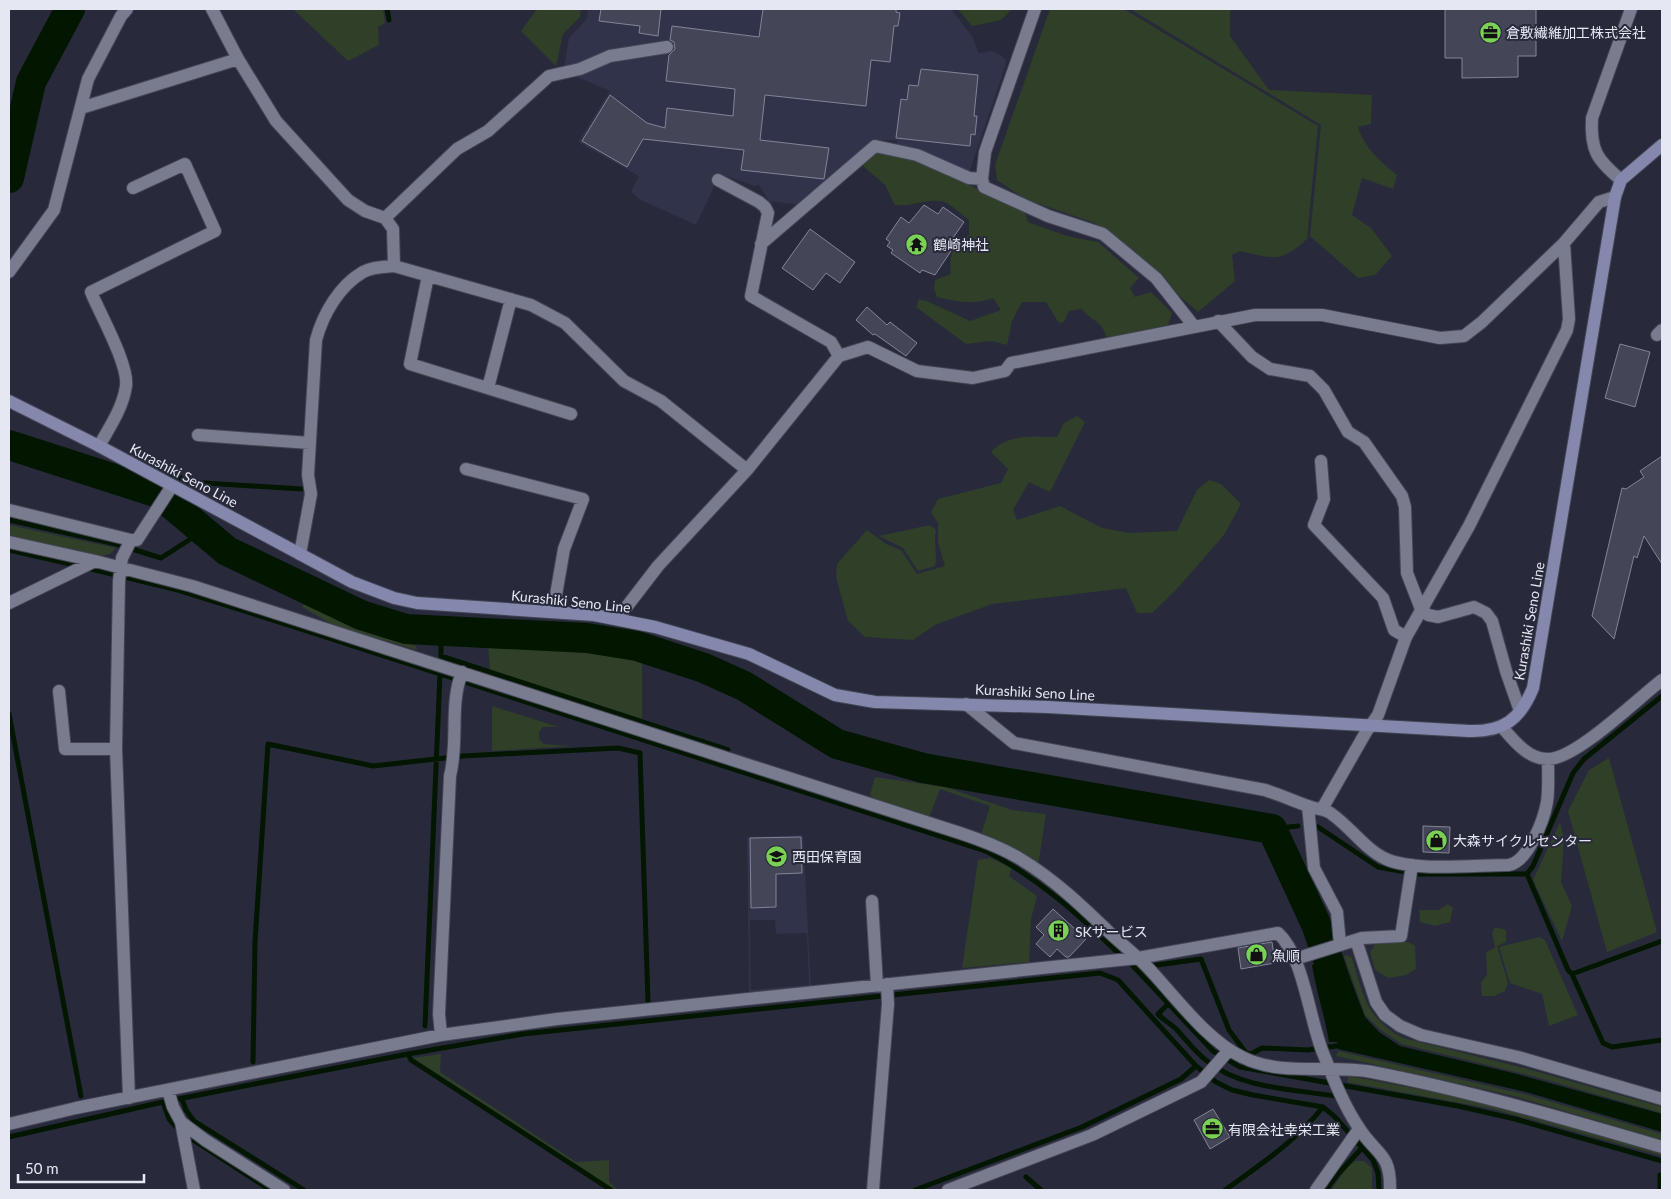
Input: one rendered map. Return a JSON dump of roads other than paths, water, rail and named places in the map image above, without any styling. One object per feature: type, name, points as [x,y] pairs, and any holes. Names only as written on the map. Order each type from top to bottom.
[{"type":"main road","points":[[1621,180],[1662,146]]},
{"type":"main road","name":"Kurashiki Seno Line","points":[[9,401],[99,446],[170,489],[352,582],[401,600],[443,606],[553,612],[618,618],[749,654],[835,695],[875,702],[966,704],[1480,732],[1502,727],[1520,711],[1530,696],[1535,678],[1615,197],[1621,180]]},
{"type":"street","points":[[9,272],[54,210],[88,79],[121,16],[128,9]]},
{"type":"street","points":[[212,9],[238,59],[276,121],[348,200],[366,211],[385,218],[393,229],[394,266]]},
{"type":"street","points":[[1035,9],[985,152],[982,179],[984,187],[1038,212],[1103,234],[1156,278],[1193,325]]},
{"type":"street","points":[[1621,180],[1604,167],[1595,154],[1591,136],[1592,118],[1631,9]]},
{"type":"street","points":[[385,218],[457,148],[488,131],[549,76],[580,69],[610,56],[667,47]]},
{"type":"street","points":[[81,108],[238,59]]},
{"type":"street","points":[[761,244],[875,146],[917,155],[969,178],[982,179]]},
{"type":"street","points":[[99,446],[119,411],[126,385],[124,366],[91,292],[215,231],[185,164],[133,188]]},
{"type":"street","points":[[718,180],[765,207],[768,213],[751,296],[831,342],[839,356]]},
{"type":"street","points":[[618,618],[658,566],[747,470],[839,356],[868,347],[917,371],[972,378],[1005,372],[1011,362],[1193,325],[1255,315],[1322,315],[1440,338],[1464,336],[1482,322],[1564,243],[1599,202],[1615,197]]},
{"type":"street","points":[[1322,809],[1378,715],[1406,637],[1468,526],[1567,330],[1570,319],[1564,243]]},
{"type":"street","points":[[300,554],[310,494],[308,475],[316,340],[320,324],[330,306],[348,285],[362,272],[374,268],[394,266],[531,305],[565,323],[624,381],[661,400],[747,470]]},
{"type":"street","points":[[428,276],[410,364],[571,414]]},
{"type":"street","points":[[488,388],[510,299]]},
{"type":"street","points":[[1218,321],[1252,357],[1270,369],[1310,376],[1324,390],[1348,432],[1364,442],[1402,496],[1407,573],[1421,610],[1438,617],[1474,607],[1486,613],[1492,621],[1508,679],[1520,711]]},
{"type":"street","points":[[198,435],[310,443]]},
{"type":"street","points":[[1321,461],[1324,499],[1314,525],[1383,598],[1394,630],[1406,637]]},
{"type":"street","points":[[466,469],[583,499],[564,549],[553,612]]},
{"type":"street","points":[[9,510],[131,541],[138,540],[170,489]]},
{"type":"street","points":[[129,1098],[116,749],[121,569],[131,541]]},
{"type":"street","points":[[9,542],[192,586],[460,677],[991,844],[1021,859],[1069,894],[1145,964],[1228,1052],[1251,1062],[1332,1073],[1369,1072],[1506,1102],[1662,1147]]},
{"type":"street","points":[[9,603],[91,563]]},
{"type":"street","points":[[441,1035],[439,1014],[450,776],[454,764],[455,698],[460,677]]},
{"type":"street","points":[[1502,727],[1526,751],[1548,759],[1569,753],[1662,680]]},
{"type":"street","points":[[59,691],[65,749],[116,749]]},
{"type":"street","points":[[966,704],[1014,743],[1265,790],[1289,797],[1308,806],[1322,809],[1332,813],[1375,852],[1412,871],[1517,863],[1530,846],[1545,810],[1548,759]]},
{"type":"street","points":[[1308,806],[1314,868],[1337,912],[1336,946]]},
{"type":"street","points":[[1295,959],[1356,940],[1401,936],[1412,871]]},
{"type":"street","points":[[872,901],[882,985],[888,1004],[873,1190]]},
{"type":"street","points":[[9,1124],[129,1098],[170,1098],[441,1035],[557,1019],[882,985],[1145,964],[1278,933],[1288,942],[1295,959],[1321,1048],[1340,1090],[1355,1136],[1383,1154],[1389,1168],[1390,1190]]},
{"type":"street","points":[[1356,940],[1376,1002],[1385,1014],[1400,1026],[1421,1035],[1518,1057],[1662,1099]]},
{"type":"street","points":[[948,1190],[1092,1135],[1200,1082],[1228,1052]]},
{"type":"street","points":[[170,1098],[181,1122],[194,1190]]},
{"type":"street","points":[[181,1122],[205,1140],[284,1190]]},
{"type":"street","points":[[1316,1190],[1355,1136]]},
{"type":"waterway","points":[[9,178],[31,82],[70,9]]},
{"type":"waterway","points":[[387,9],[389,20]]},
{"type":"waterway","points":[[9,445],[158,493],[227,551],[361,615],[406,629],[587,638],[637,646],[704,668],[744,686],[837,744],[923,768],[1272,829],[1316,924],[1342,1000]]},
{"type":"waterway","points":[[170,476],[172,473],[188,482],[302,489]]},
{"type":"waterway","points":[[9,520],[116,544],[161,558],[203,531]]},
{"type":"waterway","points":[[9,550],[79,566]]},
{"type":"waterway","points":[[87,568],[178,590],[986,851],[1022,872],[1056,897],[1118,953]]},
{"type":"waterway","points":[[441,631],[441,656],[728,750]]},
{"type":"waterway","points":[[425,1026],[440,674]]},
{"type":"waterway","points":[[1318,827],[1378,867],[1417,874],[1527,874],[1533,866],[1573,773],[1584,759],[1662,696]]},
{"type":"waterway","points":[[9,714],[81,1096]]},
{"type":"waterway","points":[[253,1062],[255,942],[268,744],[373,766],[463,756],[618,748],[640,753],[648,1002]]},
{"type":"waterway","points":[[1272,829],[1298,826]]},
{"type":"waterway","points":[[1527,874],[1568,970],[1572,974],[1603,1043],[1612,1047],[1662,1040]]},
{"type":"waterway","points":[[1572,974],[1662,941]]},
{"type":"waterway","points":[[1150,966],[1201,959],[1229,1030],[1246,1053],[1251,1054],[1262,1048],[1308,1050],[1343,1045]]},
{"type":"waterway","points":[[1133,966],[1213,1051],[1240,1067],[1458,1106],[1515,1119],[1662,1161]]},
{"type":"waterway","points":[[9,1137],[163,1102],[408,1054],[523,1034],[1100,973],[1118,980],[1196,1066],[1216,1082],[1232,1090],[1253,1095],[1323,1107],[1334,1116],[1373,1160],[1378,1173],[1379,1190]]},
{"type":"waterway","points":[[1168,1004],[1158,1014],[1176,1029],[1199,1054],[1221,1070],[1251,1083],[1335,1096]]},
{"type":"waterway","points":[[408,1054],[411,1060],[611,1190]]},
{"type":"waterway","points":[[915,1190],[1082,1127],[1181,1079],[1196,1066]]},
{"type":"waterway","points":[[182,1099],[186,1110],[194,1121],[304,1190]]},
{"type":"waterway","points":[[163,1102],[169,1119],[180,1131]]},
{"type":"waterway","points":[[1225,1190],[1289,1142],[1323,1107]]},
{"type":"waterway","points":[[187,1136],[270,1190]]},
{"type":"waterway","points":[[1326,1190],[1361,1149]]},
{"type":"waterway","points":[[1660,1175],[1660,1190]]},
{"type":"waterway","points":[[1026,1177],[1041,1190]]},
{"type":"place","name":"倉敷繊維加工株式会社","points":[[1490,32]]},
{"type":"place","name":"鶴崎神社","points":[[917,244]]},
{"type":"place","name":"大森サイクルセンター","points":[[1437,840]]},
{"type":"place","name":"西田保育園","points":[[776,856]]},
{"type":"place","name":"SKサービス","points":[[1059,931]]},
{"type":"place","name":"魚順","points":[[1256,955]]},
{"type":"place","name":"有限会社幸栄工業","points":[[1212,1129]]}]
